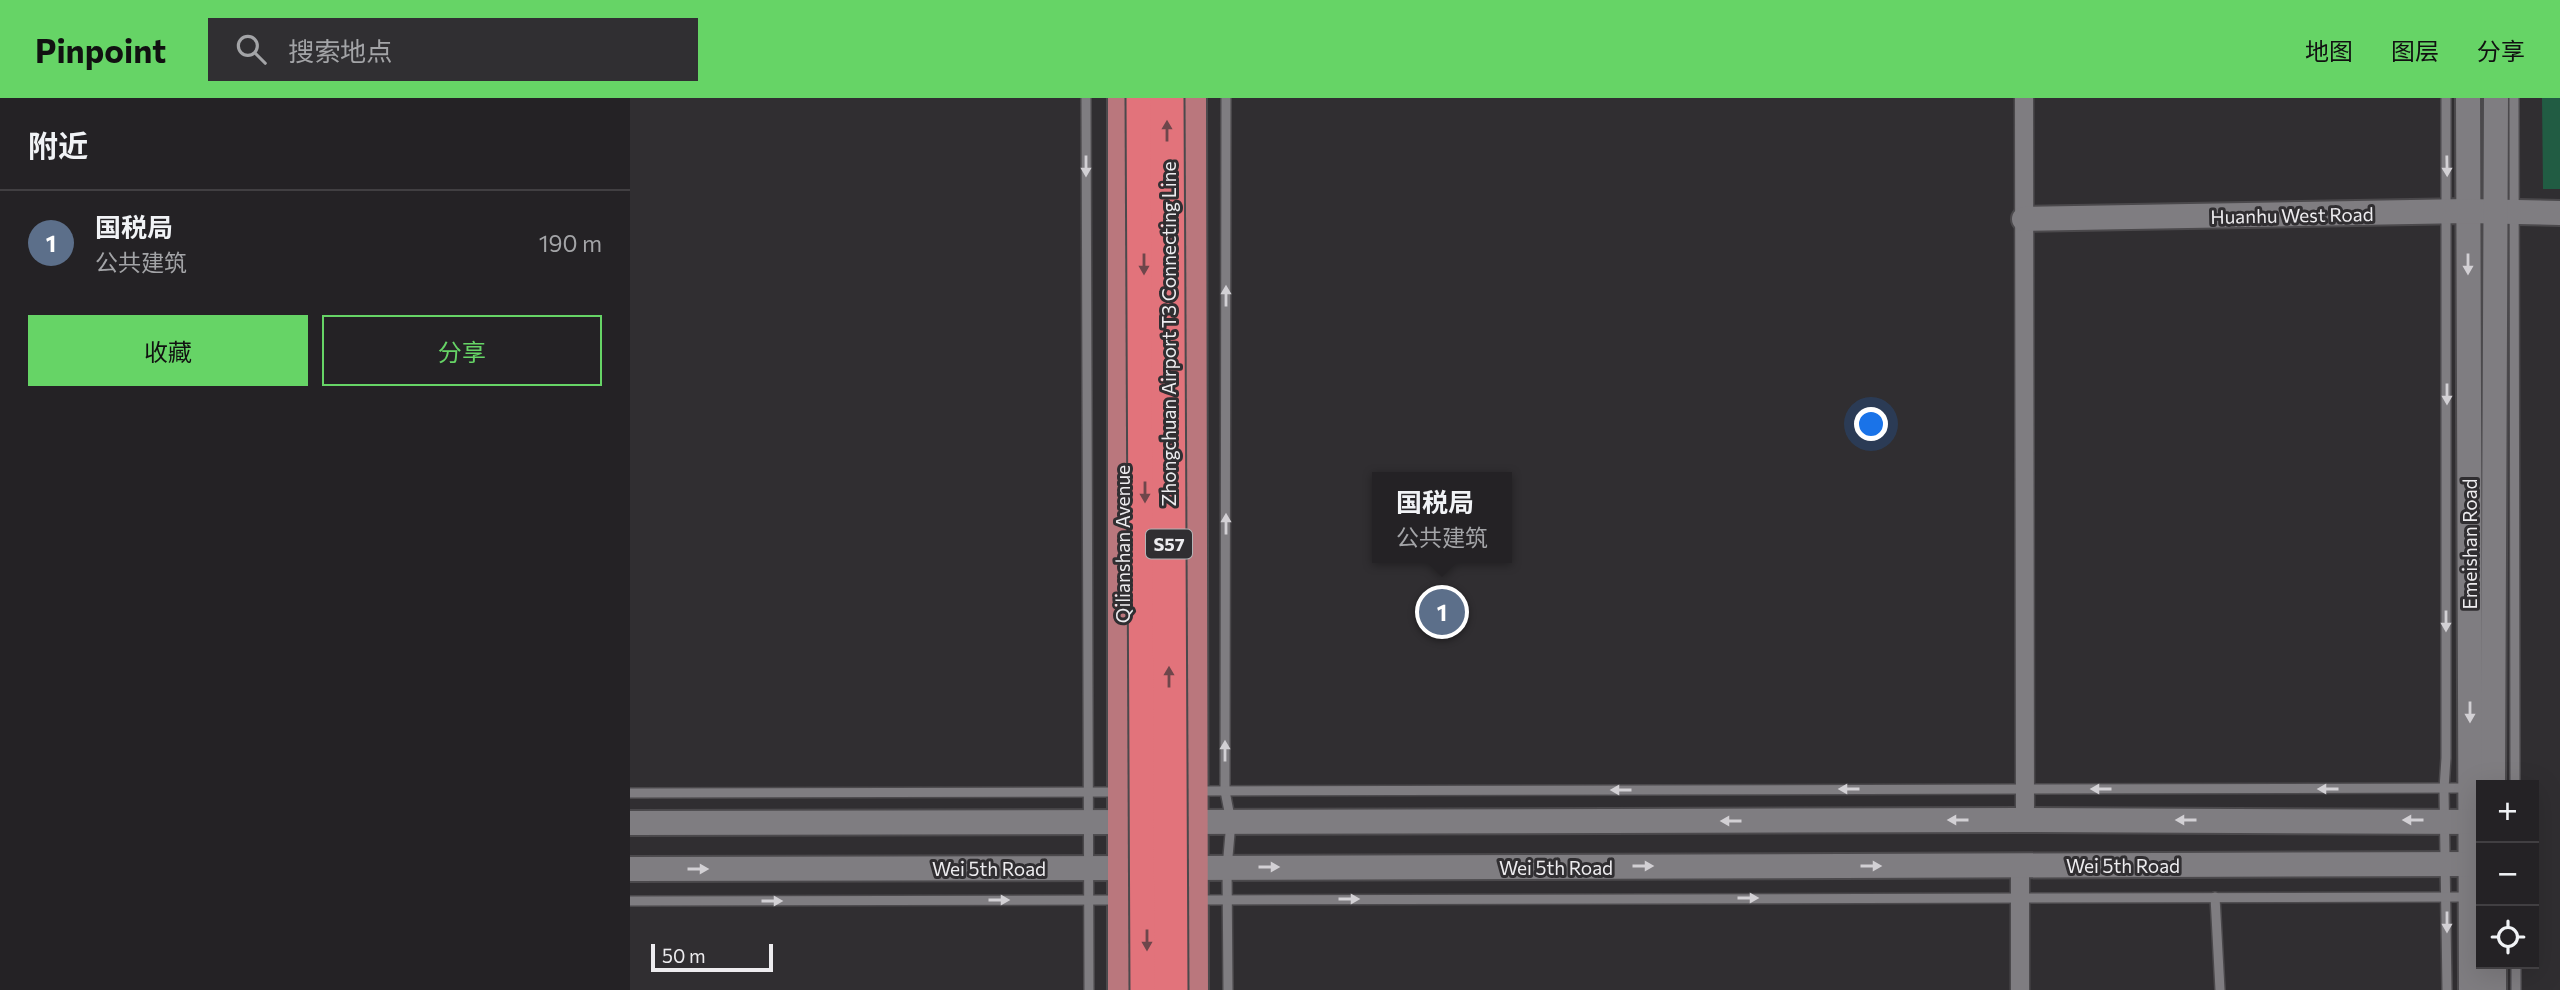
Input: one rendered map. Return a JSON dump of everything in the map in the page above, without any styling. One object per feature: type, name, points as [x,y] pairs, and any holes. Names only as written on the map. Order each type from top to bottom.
[{"type":"highway","name":"Zhongchuan Airport T3 Connecting Line","points":[[1143,98],[1147,990]]},
{"type":"highway","name":"Zhongchuan Airport T3 Connecting Line","points":[[1167,98],[1171,990]]},
{"type":"main road","name":"Qilianshan Avenue","points":[[1122,98],[1122,990]]},
{"type":"main road","points":[[1192,98],[1194,990]]},
{"type":"street","points":[[2024,98],[2025,820]]},
{"type":"street","name":"Emeishan Road","points":[[2468,98],[2457,211],[2482,780]]},
{"type":"street","name":"Emeishan Road","points":[[2482,780],[2505,213],[2496,98]]},
{"type":"street","name":"Huanhu West Road","points":[[2024,219],[2457,211],[2560,214]]},
{"type":"street","points":[[630,823],[2025,820],[2476,822]]},
{"type":"street","name":"Emeishan Road","points":[[2471,990],[2459,897],[2476,864]]},
{"type":"street","name":"Wei 5th Road","points":[[630,869],[2476,864]]},
{"type":"street","points":[[2020,865],[2020,990]]},
{"type":"street","points":[[2494,969],[2494,990]]},
{"type":"lane","points":[[1086,98],[1089,990]]},
{"type":"lane","points":[[1226,98],[1225,791],[1231,822],[1227,867],[1228,990]]},
{"type":"lane","points":[[2446,98],[2457,211],[2444,866],[2459,897],[2447,990]]},
{"type":"lane","points":[[2514,98],[2505,213],[2515,780]]},
{"type":"lane","points":[[630,793],[2444,789],[2476,786]]},
{"type":"lane","points":[[2215,897],[2220,990]]},
{"type":"lane","points":[[630,901],[2459,897]]},
{"type":"lane","points":[[2516,969],[2516,990]]},
{"type":"green space","points":[[2542,98],[2560,98],[2560,189],[2543,189]]},
{"type":"place","name":"国税局","points":[[1442,612]]}]
